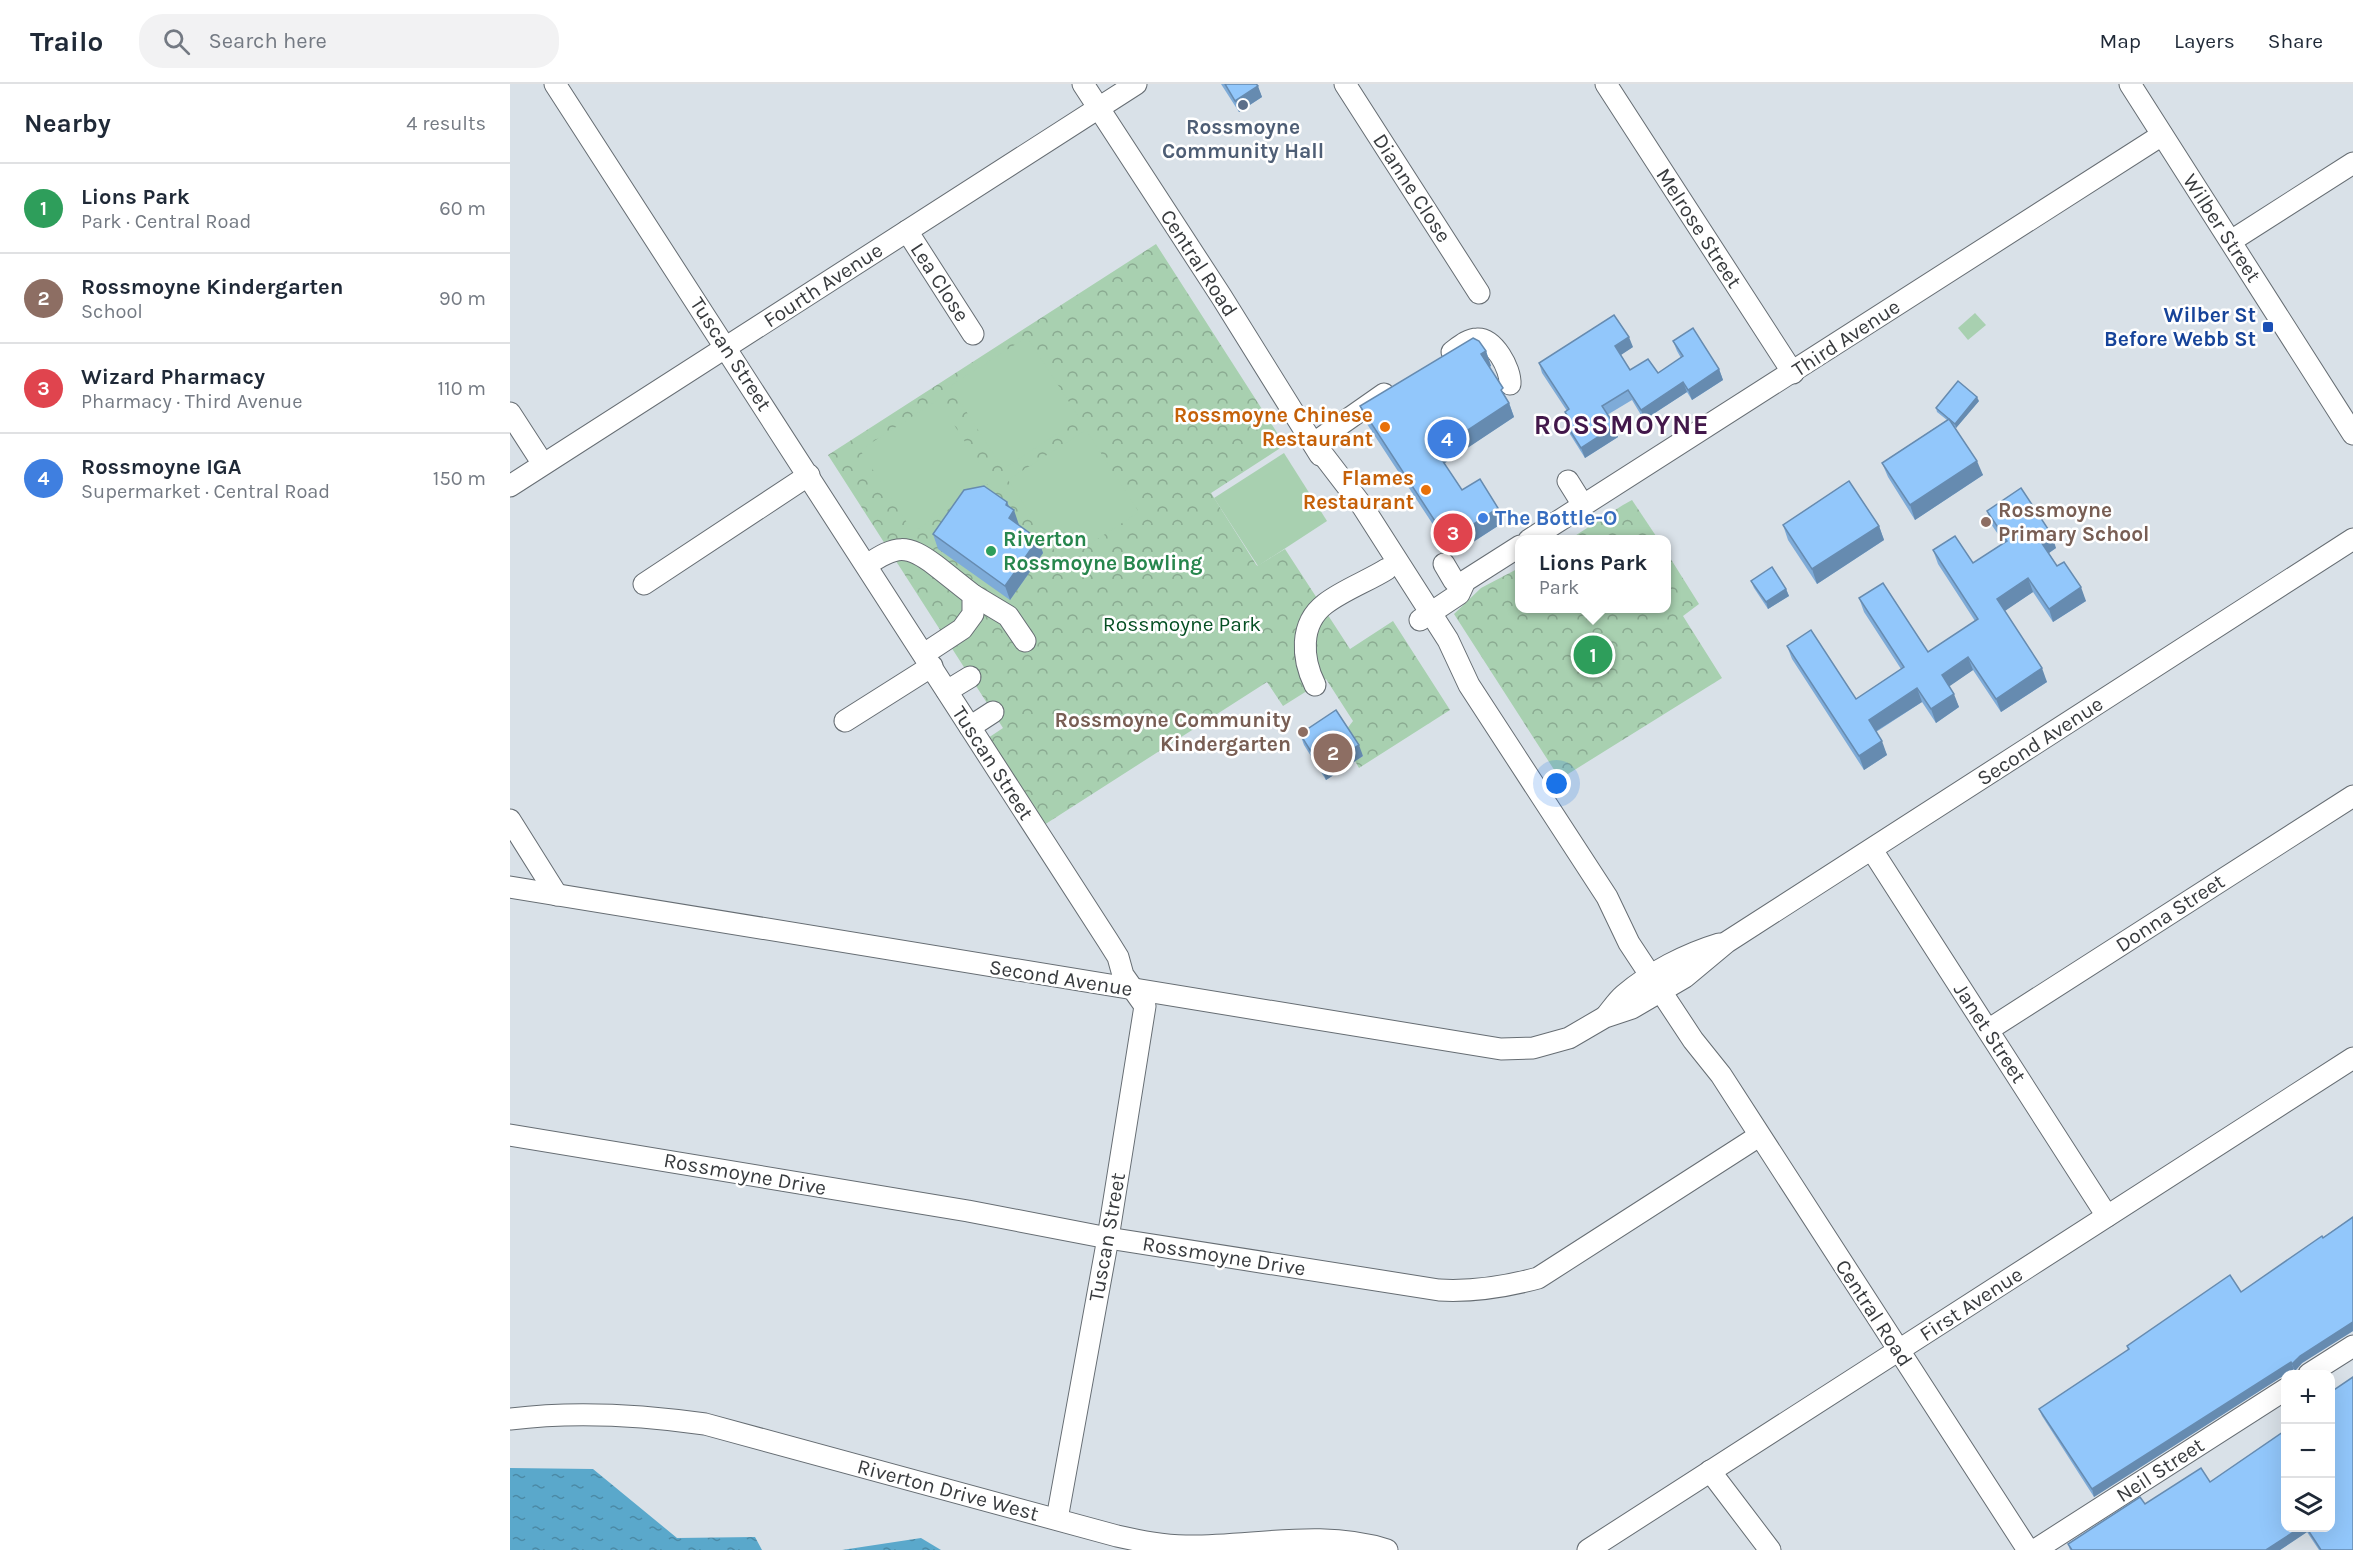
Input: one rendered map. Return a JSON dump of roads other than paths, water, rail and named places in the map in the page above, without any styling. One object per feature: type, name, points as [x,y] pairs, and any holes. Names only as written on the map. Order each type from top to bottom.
[{"type":"street","name":"Tuscan Street","points":[[555,84],[1113,949],[1122,966],[1123,975],[1145,1006],[1108,1238],[1057,1519]]},
{"type":"street","name":"Central Road","points":[[1083,84],[1314,443],[1357,497],[1421,610],[1438,649],[1469,685],[1606,897],[1640,935],[1662,981],[1705,1033],[1721,1075],[1759,1136],[2028,1550]]},
{"type":"street","name":"Fourth Avenue","points":[[510,486],[1136,84]]},
{"type":"street","name":"Dianne Close","points":[[1345,84],[1479,293]]},
{"type":"street","name":"Melrose Street","points":[[1606,84],[1793,373]]},
{"type":"street","name":"Wilber Street","points":[[2130,84],[2353,434]]},
{"type":"street","name":"Third Avenue","points":[[1537,535],[2162,135]]},
{"type":"street","points":[[2230,241],[2353,162]]},
{"type":"street","name":"Lea Close","points":[[907,231],[973,334]]},
{"type":"street","points":[[1439,360],[1468,342],[1476,339],[1486,341],[1494,347],[1511,373],[1510,384]]},
{"type":"street","points":[[1314,443],[1347,421],[1353,413],[1401,384]]},
{"type":"street","points":[[510,413],[543,464]]},
{"type":"street","name":"Central Road","points":[[1314,443],[1345,505],[1387,569],[1421,610]]},
{"type":"street","points":[[644,584],[809,475]]},
{"type":"street","points":[[1568,481],[1583,505]]},
{"type":"street","name":"Second Avenue","points":[[510,887],[1501,1049],[1533,1048],[1569,1038],[1605,1017],[1623,995],[1662,981],[1695,951],[1727,942],[2353,539]]},
{"type":"street","points":[[1421,610],[1459,594],[1454,575],[1515,548]]},
{"type":"street","points":[[867,565],[882,554],[892,551],[905,549],[917,551],[972,595],[1008,616],[1025,641]]},
{"type":"street","points":[[1315,685],[1308,670],[1305,652],[1306,635],[1311,620],[1326,603],[1387,569]]},
{"type":"street","points":[[845,722],[928,660],[962,629],[973,614],[972,595]]},
{"type":"street","points":[[947,691],[970,676]]},
{"type":"street","points":[[970,726],[993,712]]},
{"type":"street","name":"Donna Street","points":[[1988,1030],[2353,796]]},
{"type":"street","points":[[510,820],[557,895]]},
{"type":"street","name":"Janet Street","points":[[1872,850],[2107,1216]]},
{"type":"street","name":"First Avenue","points":[[1588,1550],[2353,1058]]},
{"type":"street","name":"Rossmoyne Drive","points":[[510,1135],[957,1209],[1108,1238],[1439,1290],[1466,1291],[1507,1286],[1538,1278],[1759,1136]]},
{"type":"street","points":[[2315,1370],[2353,1346]]},
{"type":"street","name":"Neil Street","points":[[2035,1550],[2281,1392]]},
{"type":"street","name":"Riverton Drive West","points":[[510,1419],[530,1416],[609,1416],[658,1418],[705,1424],[1153,1544],[1200,1546],[1301,1539],[1349,1542],[1387,1550]]},
{"type":"street","points":[[1710,1472],[1770,1550]]},
{"type":"water","points":[[510,1468],[593,1469],[677,1538],[755,1537],[762,1550],[510,1550]]},
{"type":"water","points":[[921,1538],[941,1550],[842,1550]]},
{"type":"place","name":"Rossmoyne Community Hall","points":[[1243,105]]},
{"type":"place","name":"Wilber St Before Webb St","points":[[2268,327]]},
{"type":"place","name":"Rossmoyne Chinese Restaurant","points":[[1385,427]]},
{"type":"place","name":"Rossmoyne IGA","points":[[1447,439]]},
{"type":"place","name":"Flames Restaurant","points":[[1426,490]]},
{"type":"place","name":"The Bottle-O","points":[[1483,518]]},
{"type":"place","name":"Rossmoyne Primary School","points":[[1986,522]]},
{"type":"place","name":"Wizard Pharmacy","points":[[1453,533]]},
{"type":"place","name":"Riverton Rossmoyne Bowling","points":[[991,551]]},
{"type":"place","name":"Lions Park","points":[[1593,655]]},
{"type":"place","name":"Rossmoyne Community Kindergarten","points":[[1303,732]]},
{"type":"place","name":"Rossmoyne Kindergarten","points":[[1333,753]]},
{"type":"district","name":"ROSSMOYNE","points":[[1622,425]]},
{"type":"park label","name":"Rossmoyne Park","points":[[1182,624]]}]
